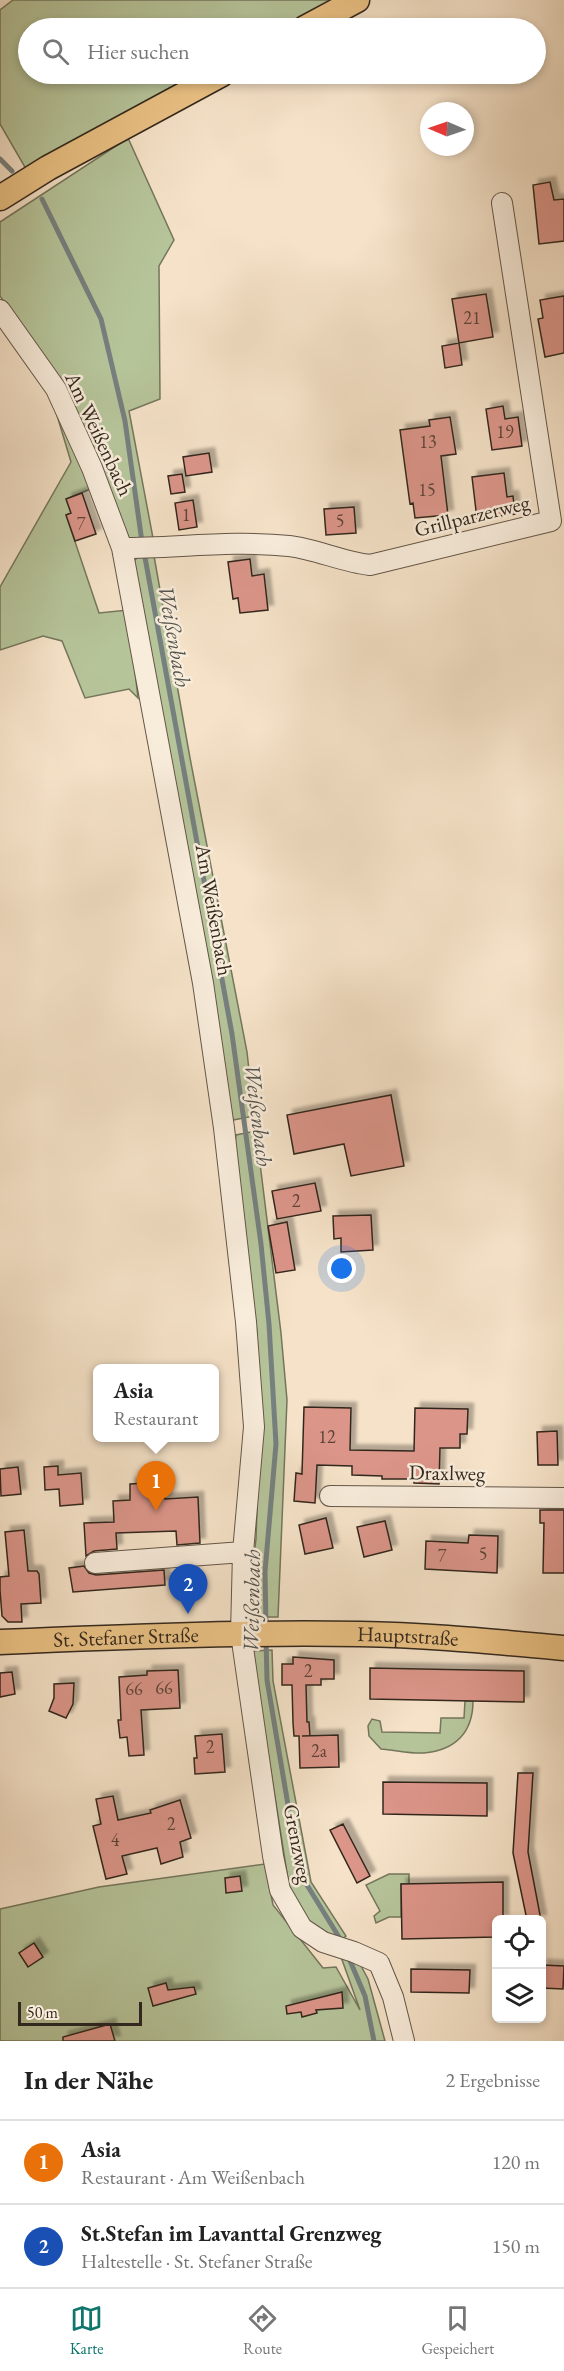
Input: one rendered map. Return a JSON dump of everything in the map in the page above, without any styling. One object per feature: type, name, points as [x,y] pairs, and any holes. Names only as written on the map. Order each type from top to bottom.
[{"type":"main road","points":[[324,18],[357,0]]},
{"type":"main road","points":[[0,198],[48,168],[203,84]]},
{"type":"main road","name":"Hauptstraße","points":[[246,1634],[427,1636],[564,1648]]},
{"type":"main road","name":"St. Stefaner Straße","points":[[0,1642],[246,1634]]},
{"type":"street","name":"Grillparzerweg","points":[[125,548],[253,543],[282,545],[353,563],[370,565],[552,521],[502,203]]},
{"type":"street","name":"Am Weißenbach","points":[[0,310],[56,389],[125,548],[203,983],[224,1128],[246,1322],[254,1427],[243,1552],[246,1634]]},
{"type":"street","name":"Draxlweg","points":[[330,1496],[564,1498]]},
{"type":"street","points":[[95,1563],[243,1552]]},
{"type":"street","name":"Grenzweg","points":[[246,1634],[273,1856],[280,1890],[302,1928],[323,1942],[354,1952],[379,1964],[393,1997],[404,2041]]},
{"type":"green space","points":[[13,0],[331,0],[298,18],[18,18],[18,84],[180,84],[26,169],[0,124],[0,10]]},
{"type":"green space","points":[[128,138],[174,240],[159,266],[160,399],[129,411],[153,538],[129,538],[75,409],[0,296],[0,222]]},
{"type":"green space","points":[[56,412],[93,488],[66,499],[71,513],[66,515],[99,613],[128,610],[138,698],[129,689],[85,698],[62,641],[43,636],[0,650],[0,587],[71,462]]},
{"type":"green space","points":[[154,556],[190,758],[247,1052],[254,1116],[233,1120],[134,561],[138,557]]},
{"type":"green space","points":[[256,1131],[287,1400],[278,1617],[251,1617],[250,1589],[256,1539],[260,1422],[257,1332],[234,1151],[236,1135]]},
{"type":"green space","points":[[272,1650],[273,1681],[311,1882],[346,1936],[341,1940],[316,1928],[304,1916],[290,1892],[252,1651]]},
{"type":"green space","points":[[465,1701],[473,1701],[470,1722],[460,1738],[445,1748],[419,1753],[381,1749],[369,1736],[368,1726],[372,1719],[380,1721],[382,1732],[440,1733],[441,1718],[464,1718]]},
{"type":"green space","points":[[265,1864],[273,1905],[323,1968],[336,1967],[360,2010],[341,1957],[360,1964],[368,1979],[385,2041],[0,2041],[0,1909],[99,1887]]},
{"type":"green space","points":[[389,1874],[409,1874],[409,1884],[401,1884],[401,1917],[389,1917],[376,1923],[374,1916],[380,1911],[366,1885]]},
{"type":"building","points":[[550,182],[554,200],[564,199],[564,241],[539,244],[533,185]]},
{"type":"building","points":[[486,294],[493,337],[459,343],[452,299]]},
{"type":"building","points":[[564,296],[564,353],[545,357],[538,319],[543,318],[540,300]]},
{"type":"building","points":[[459,343],[462,365],[445,368],[442,346]]},
{"type":"building","points":[[503,406],[505,419],[518,417],[522,446],[492,450],[486,409]]},
{"type":"building","points":[[450,417],[456,454],[441,456],[448,515],[415,518],[413,503],[410,504],[400,430],[430,426],[429,420]]},
{"type":"building","points":[[209,453],[212,472],[186,476],[183,457]]},
{"type":"building","points":[[504,473],[507,497],[513,496],[515,514],[477,519],[472,477]]},
{"type":"building","points":[[182,474],[185,492],[171,494],[168,476]]},
{"type":"building","points":[[82,493],[96,534],[75,541],[66,515],[71,513],[66,499]]},
{"type":"building","points":[[193,500],[197,527],[179,530],[175,503]]},
{"type":"building","points":[[354,507],[356,533],[326,535],[324,509]]},
{"type":"building","points":[[250,559],[252,576],[264,574],[268,610],[240,613],[238,598],[233,599],[228,562]]},
{"type":"building","points":[[391,1095],[404,1166],[351,1176],[344,1144],[294,1154],[287,1115]]},
{"type":"building","points":[[315,1183],[321,1211],[277,1219],[272,1191]]},
{"type":"building","points":[[371,1215],[373,1250],[341,1252],[341,1238],[334,1239],[333,1216]]},
{"type":"building","points":[[287,1222],[295,1270],[276,1273],[268,1226]]},
{"type":"building","points":[[304,1407],[351,1408],[350,1450],[414,1451],[415,1408],[468,1409],[467,1434],[460,1434],[460,1448],[440,1448],[439,1484],[414,1483],[414,1479],[382,1479],[382,1476],[352,1475],[352,1466],[317,1465],[315,1503],[294,1501],[296,1473],[302,1474]]},
{"type":"building","points":[[557,1431],[558,1465],[538,1465],[537,1432]]},
{"type":"building","points":[[58,1466],[58,1475],[81,1473],[83,1504],[60,1506],[59,1489],[45,1490],[44,1467]]},
{"type":"building","points":[[18,1467],[21,1494],[1,1496],[0,1469]]},
{"type":"building","points":[[164,1482],[165,1499],[198,1497],[200,1543],[177,1545],[176,1531],[116,1533],[117,1549],[94,1551],[86,1556],[84,1523],[114,1522],[113,1501],[130,1500],[130,1484]]},
{"type":"building","points":[[540,1510],[564,1510],[564,1573],[543,1573],[544,1523],[540,1523]]},
{"type":"building","points":[[326,1518],[333,1548],[305,1554],[299,1525]]},
{"type":"building","points":[[385,1521],[392,1550],[364,1557],[357,1527]]},
{"type":"building","points":[[24,1530],[28,1571],[37,1571],[39,1574],[41,1603],[21,1604],[22,1622],[8,1622],[2,1616],[0,1590],[0,1577],[9,1576],[5,1532]]},
{"type":"building","points":[[469,1535],[498,1536],[497,1573],[425,1569],[426,1541],[468,1543]]},
{"type":"building","points":[[84,1566],[89,1573],[96,1575],[164,1570],[165,1585],[73,1592],[69,1568]]},
{"type":"building","points":[[293,1657],[334,1660],[334,1679],[321,1679],[321,1685],[306,1685],[307,1722],[309,1722],[310,1736],[338,1735],[339,1767],[300,1768],[299,1736],[294,1736],[292,1685],[282,1685],[282,1664],[293,1664]]},
{"type":"building","points":[[370,1668],[524,1671],[524,1702],[370,1699]]},
{"type":"building","points":[[178,1670],[180,1708],[141,1710],[144,1755],[129,1756],[127,1737],[120,1738],[119,1677],[147,1675],[147,1671]]},
{"type":"building","points":[[12,1672],[15,1694],[0,1697],[0,1673]]},
{"type":"building","points":[[74,1683],[73,1704],[66,1718],[49,1711],[54,1698],[54,1684]]},
{"type":"building","points":[[222,1734],[225,1772],[195,1774],[194,1758],[197,1758],[195,1736]]},
{"type":"building","points":[[518,1773],[533,1773],[528,1852],[540,1915],[526,1915],[513,1853]]},
{"type":"building","points":[[383,1782],[487,1783],[487,1816],[383,1814]]},
{"type":"building","points":[[113,1796],[118,1820],[151,1813],[150,1810],[180,1800],[191,1838],[180,1842],[183,1857],[161,1864],[157,1848],[122,1856],[127,1874],[106,1879],[93,1826],[101,1824],[96,1799]]},
{"type":"building","points":[[343,1824],[370,1876],[357,1883],[330,1830]]},
{"type":"building","points":[[240,1876],[242,1891],[226,1893],[225,1878]]},
{"type":"building","points":[[503,1882],[503,1915],[492,1915],[492,1937],[402,1939],[401,1884]]},
{"type":"building","points":[[34,1943],[43,1957],[28,1967],[19,1953]]},
{"type":"building","points":[[546,1965],[564,1966],[563,1989],[546,1988]]},
{"type":"building","points":[[411,1969],[470,1970],[469,1993],[411,1992]]},
{"type":"building","points":[[166,1983],[168,1990],[194,1987],[196,1994],[153,2006],[148,1988]]},
{"type":"building","points":[[342,1992],[343,2008],[316,2010],[317,2013],[302,2017],[301,2012],[287,2014],[286,2006]]},
{"type":"building","points":[[110,2024],[115,2041],[63,2041],[63,2037]]},
{"type":"waterway","name":"Weißenbach","points":[[0,159],[12,171]]},
{"type":"waterway","name":"Weißenbach","points":[[42,199],[101,319],[125,421],[142,542]]},
{"type":"waterway","name":"Weißenbach","points":[[144,552],[232,1034],[261,1244],[269,1324],[276,1444],[265,1572],[266,1626]]},
{"type":"waterway","name":"Weißenbach","points":[[266,1639],[267,1680],[289,1811],[307,1885],[342,1942]]},
{"type":"waterway","name":"Weißenbach","points":[[348,1956],[365,1996],[374,2041]]},
{"type":"place","name":"Asia","points":[[156,1511]]},
{"type":"place","name":"St.Stefan im Lavanttal Grenzweg","points":[[188,1614]]}]
